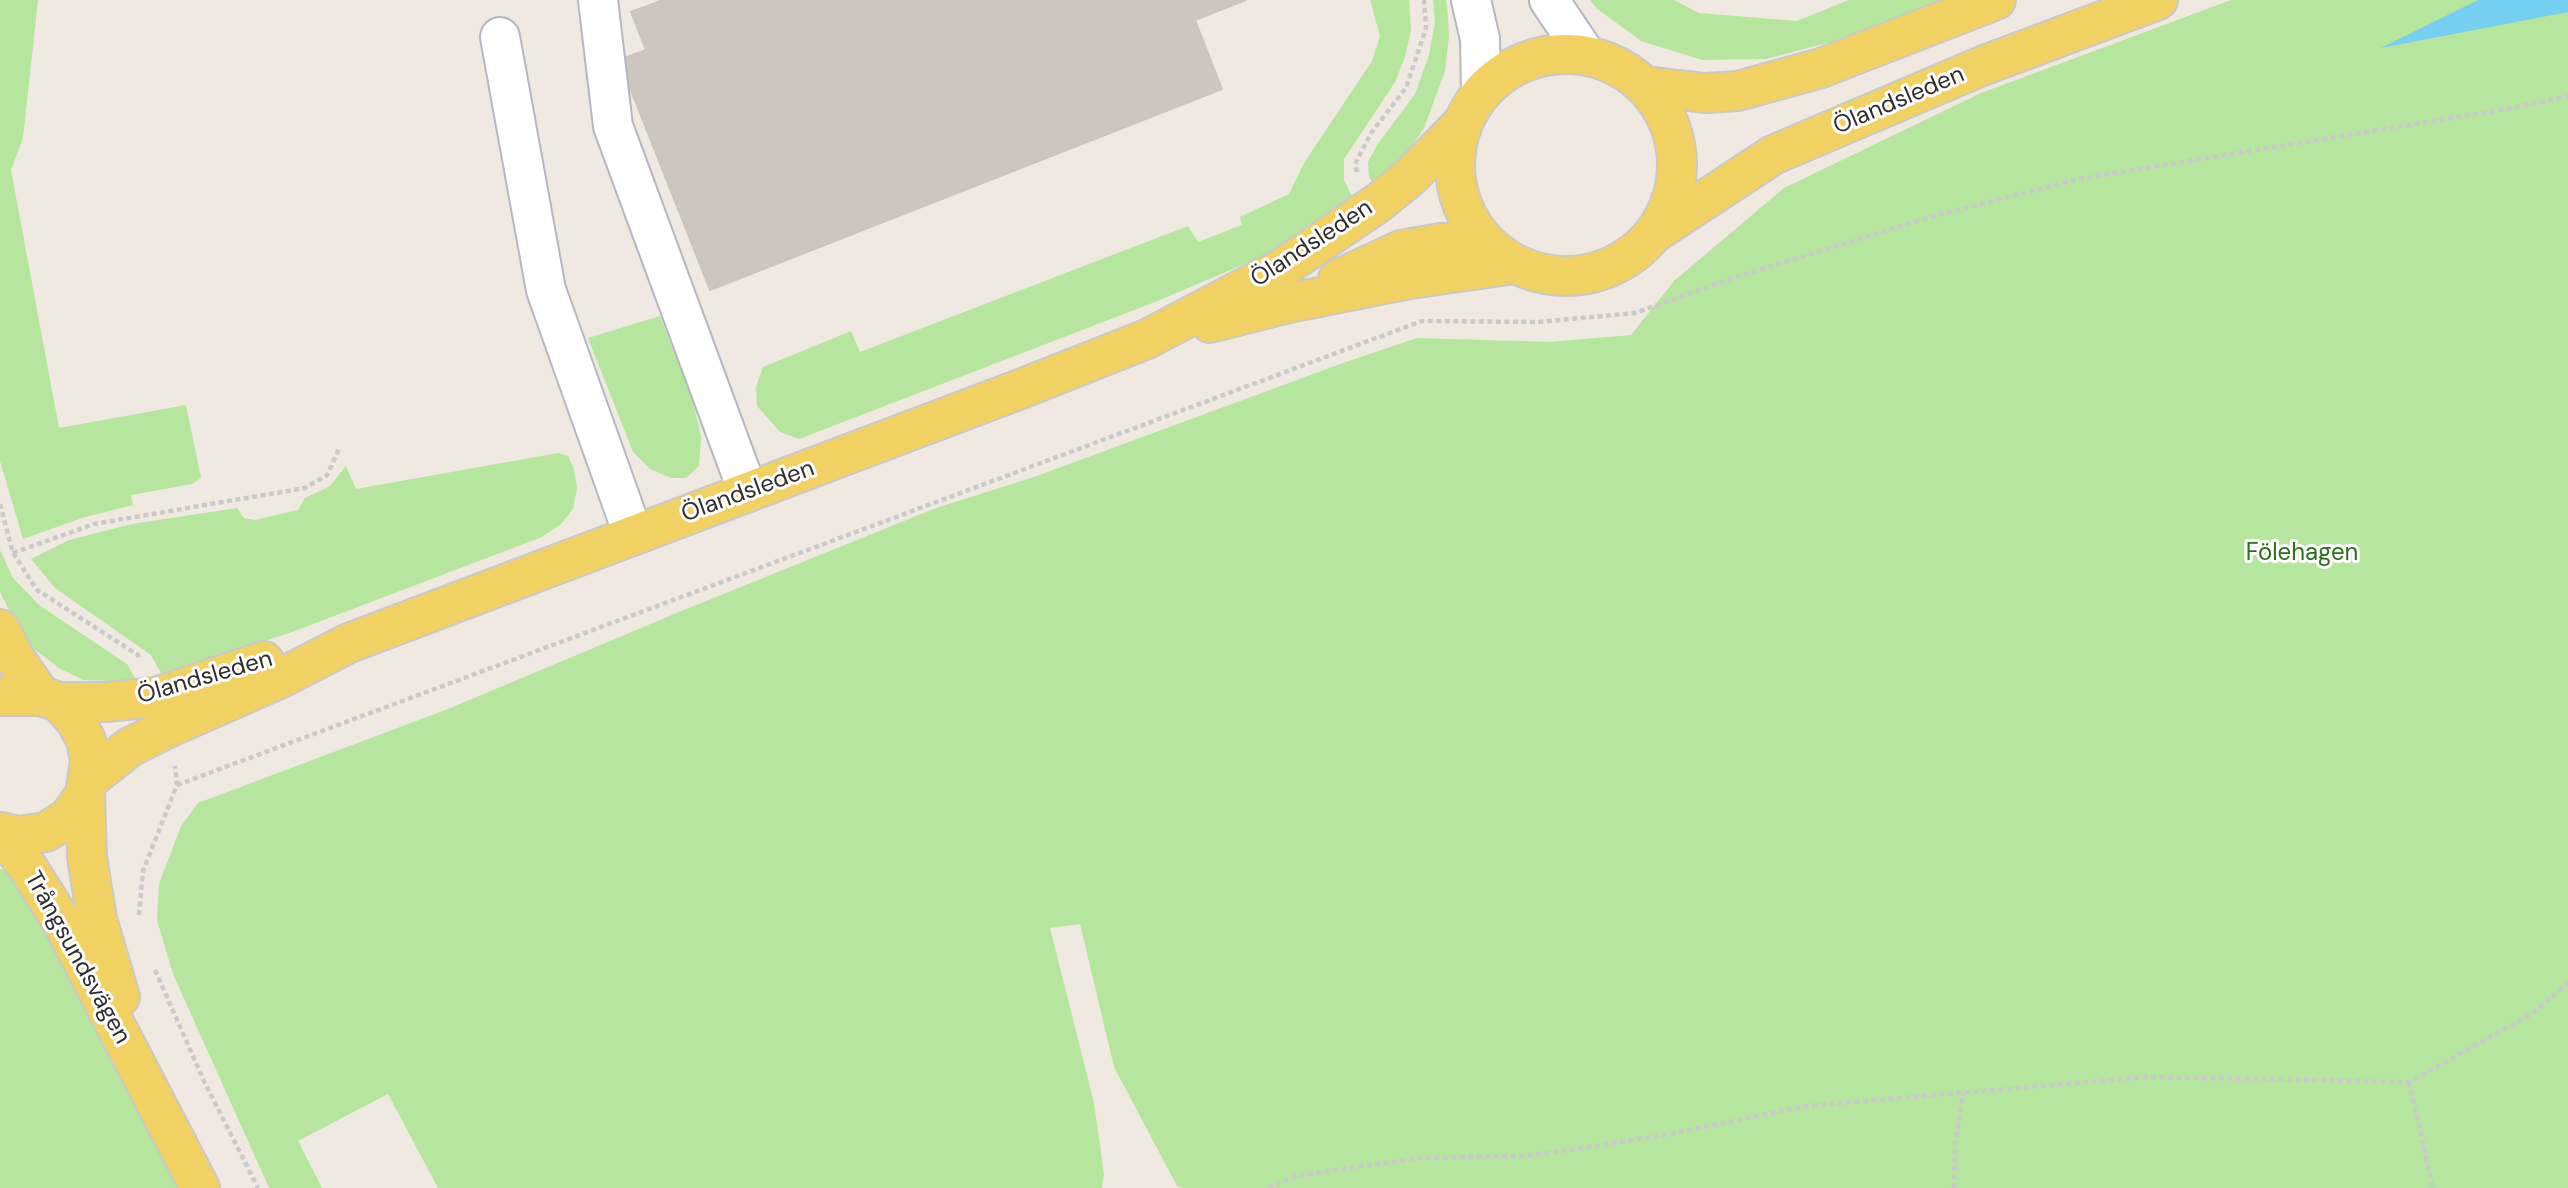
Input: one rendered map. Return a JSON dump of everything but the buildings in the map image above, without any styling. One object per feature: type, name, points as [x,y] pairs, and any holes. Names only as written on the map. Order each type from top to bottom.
[{"type":"main road","name":"Ölandsleden","points":[[1645,86],[1706,93],[1738,91],[1821,68],[1996,0]]},
{"type":"main road","name":"Ölandsleden","points":[[1461,125],[1454,160],[1463,208],[1484,241],[1515,264],[1553,276],[1591,273],[1627,258],[1656,232],[1773,155],[1982,66],[2158,0]]},
{"type":"main road","name":"Ölandsleden","points":[[1147,339],[1282,268],[1378,203],[1411,176],[1461,125],[1481,92],[1508,70],[1542,56],[1586,55],[1621,68],[1645,86],[1664,111],[1675,141],[1678,173],[1670,204],[1656,232]]},
{"type":"main road","name":"Ölandsleden","points":[[1289,303],[1401,250],[1441,243],[1484,241]]},
{"type":"main road","name":"Ölandsleden","points":[[0,696],[106,702],[163,712],[281,678],[349,643],[1147,339],[1289,303],[1436,275],[1515,264]]},
{"type":"main road","points":[[0,629],[14,657],[50,699]]},
{"type":"main road","name":"Trångsundsvägen","points":[[50,699],[75,720],[86,740],[90,761],[86,788],[87,857],[97,919],[146,1086]]},
{"type":"main road","name":"Ölandsleden","points":[[1,832],[19,836],[46,831],[69,817],[86,788],[163,712]]},
{"type":"main road","name":"Trångsundsvägen","points":[[1,832],[62,922],[200,1188]]},
{"type":"street","points":[[598,0],[613,126],[748,492]]},
{"type":"street","points":[[1471,0],[1480,39],[1481,92]]},
{"type":"street","points":[[1549,0],[1586,55]]},
{"type":"street","points":[[500,37],[546,290],[634,534]]},
{"type":"path","points":[[177,785],[1422,321],[1538,322],[1635,313],[1730,279],[1930,217],[2078,180],[2493,111],[2568,96]]},
{"type":"path","points":[[13,553],[94,524],[305,488],[327,475],[340,447]]},
{"type":"path","points":[[0,504],[13,553],[37,590],[138,655],[163,712],[177,785],[143,871],[138,911],[141,924]]},
{"type":"path","points":[[152,962],[204,1081],[258,1188]]},
{"type":"path","points":[[1268,1188],[1296,1176],[1419,1158],[1522,1156],[1670,1134],[1806,1106],[2147,1077],[2409,1082],[2533,1013],[2568,983]]},
{"type":"path","points":[[2409,1082],[2433,1188]]},
{"type":"path","points":[[1954,1188],[1955,1147],[1963,1093]]},
{"type":"green space","points":[[0,0],[38,0],[23,138],[11,170],[59,428],[186,405],[201,478],[192,484],[131,495],[133,505],[82,518],[23,539],[0,461]]},
{"type":"green space","points":[[1370,0],[1409,0],[1411,30],[1405,57],[1395,82],[1344,159],[1344,180],[1355,202],[1294,243],[1155,302],[799,439],[780,432],[757,406],[756,387],[763,367],[851,331],[860,352],[1188,226],[1198,242],[1242,225],[1240,217],[1289,194],[1304,163],[1372,61],[1380,36]]},
{"type":"green space","points":[[1433,0],[1446,0],[1447,5],[1449,36],[1445,71],[1424,128],[1406,155],[1376,187],[1369,177],[1368,162],[1377,145],[1415,94],[1429,55],[1435,22]]},
{"type":"green space","points":[[1590,0],[1674,0],[1699,13],[1797,21],[1849,0],[1940,0],[1831,42],[1766,59],[1702,60],[1641,41],[1596,8]]},
{"type":"green space","name":"Fölehagen","points":[[2231,0],[2568,0],[2568,1188],[1185,1188],[1177,1186],[1114,1067],[1080,924],[1050,928],[1094,1103],[1104,1174],[1102,1188],[438,1188],[388,1094],[298,1141],[322,1188],[269,1188],[173,974],[157,920],[159,884],[181,826],[198,803],[448,709],[936,508],[1034,477],[1417,338],[1550,342],[1631,335],[1674,281],[1784,188],[1981,93]]},
{"type":"green space","points":[[660,316],[693,401],[701,437],[699,466],[686,478],[671,478],[650,469],[633,452],[588,338]]},
{"type":"green space","points":[[558,453],[568,456],[574,469],[577,488],[573,509],[561,524],[542,537],[292,632],[162,675],[151,655],[55,588],[31,559],[69,540],[132,524],[237,508],[244,518],[255,520],[298,510],[305,498],[330,486],[346,466],[356,489]]},
{"type":"green space","points":[[0,550],[13,578],[39,605],[127,664],[135,678],[83,680],[59,668],[34,649],[0,592]]},
{"type":"green space","points":[[17,868],[200,1188],[0,1188],[0,869]]},
{"type":"water","points":[[2478,0],[2568,0],[2568,12],[2381,48]]}]
